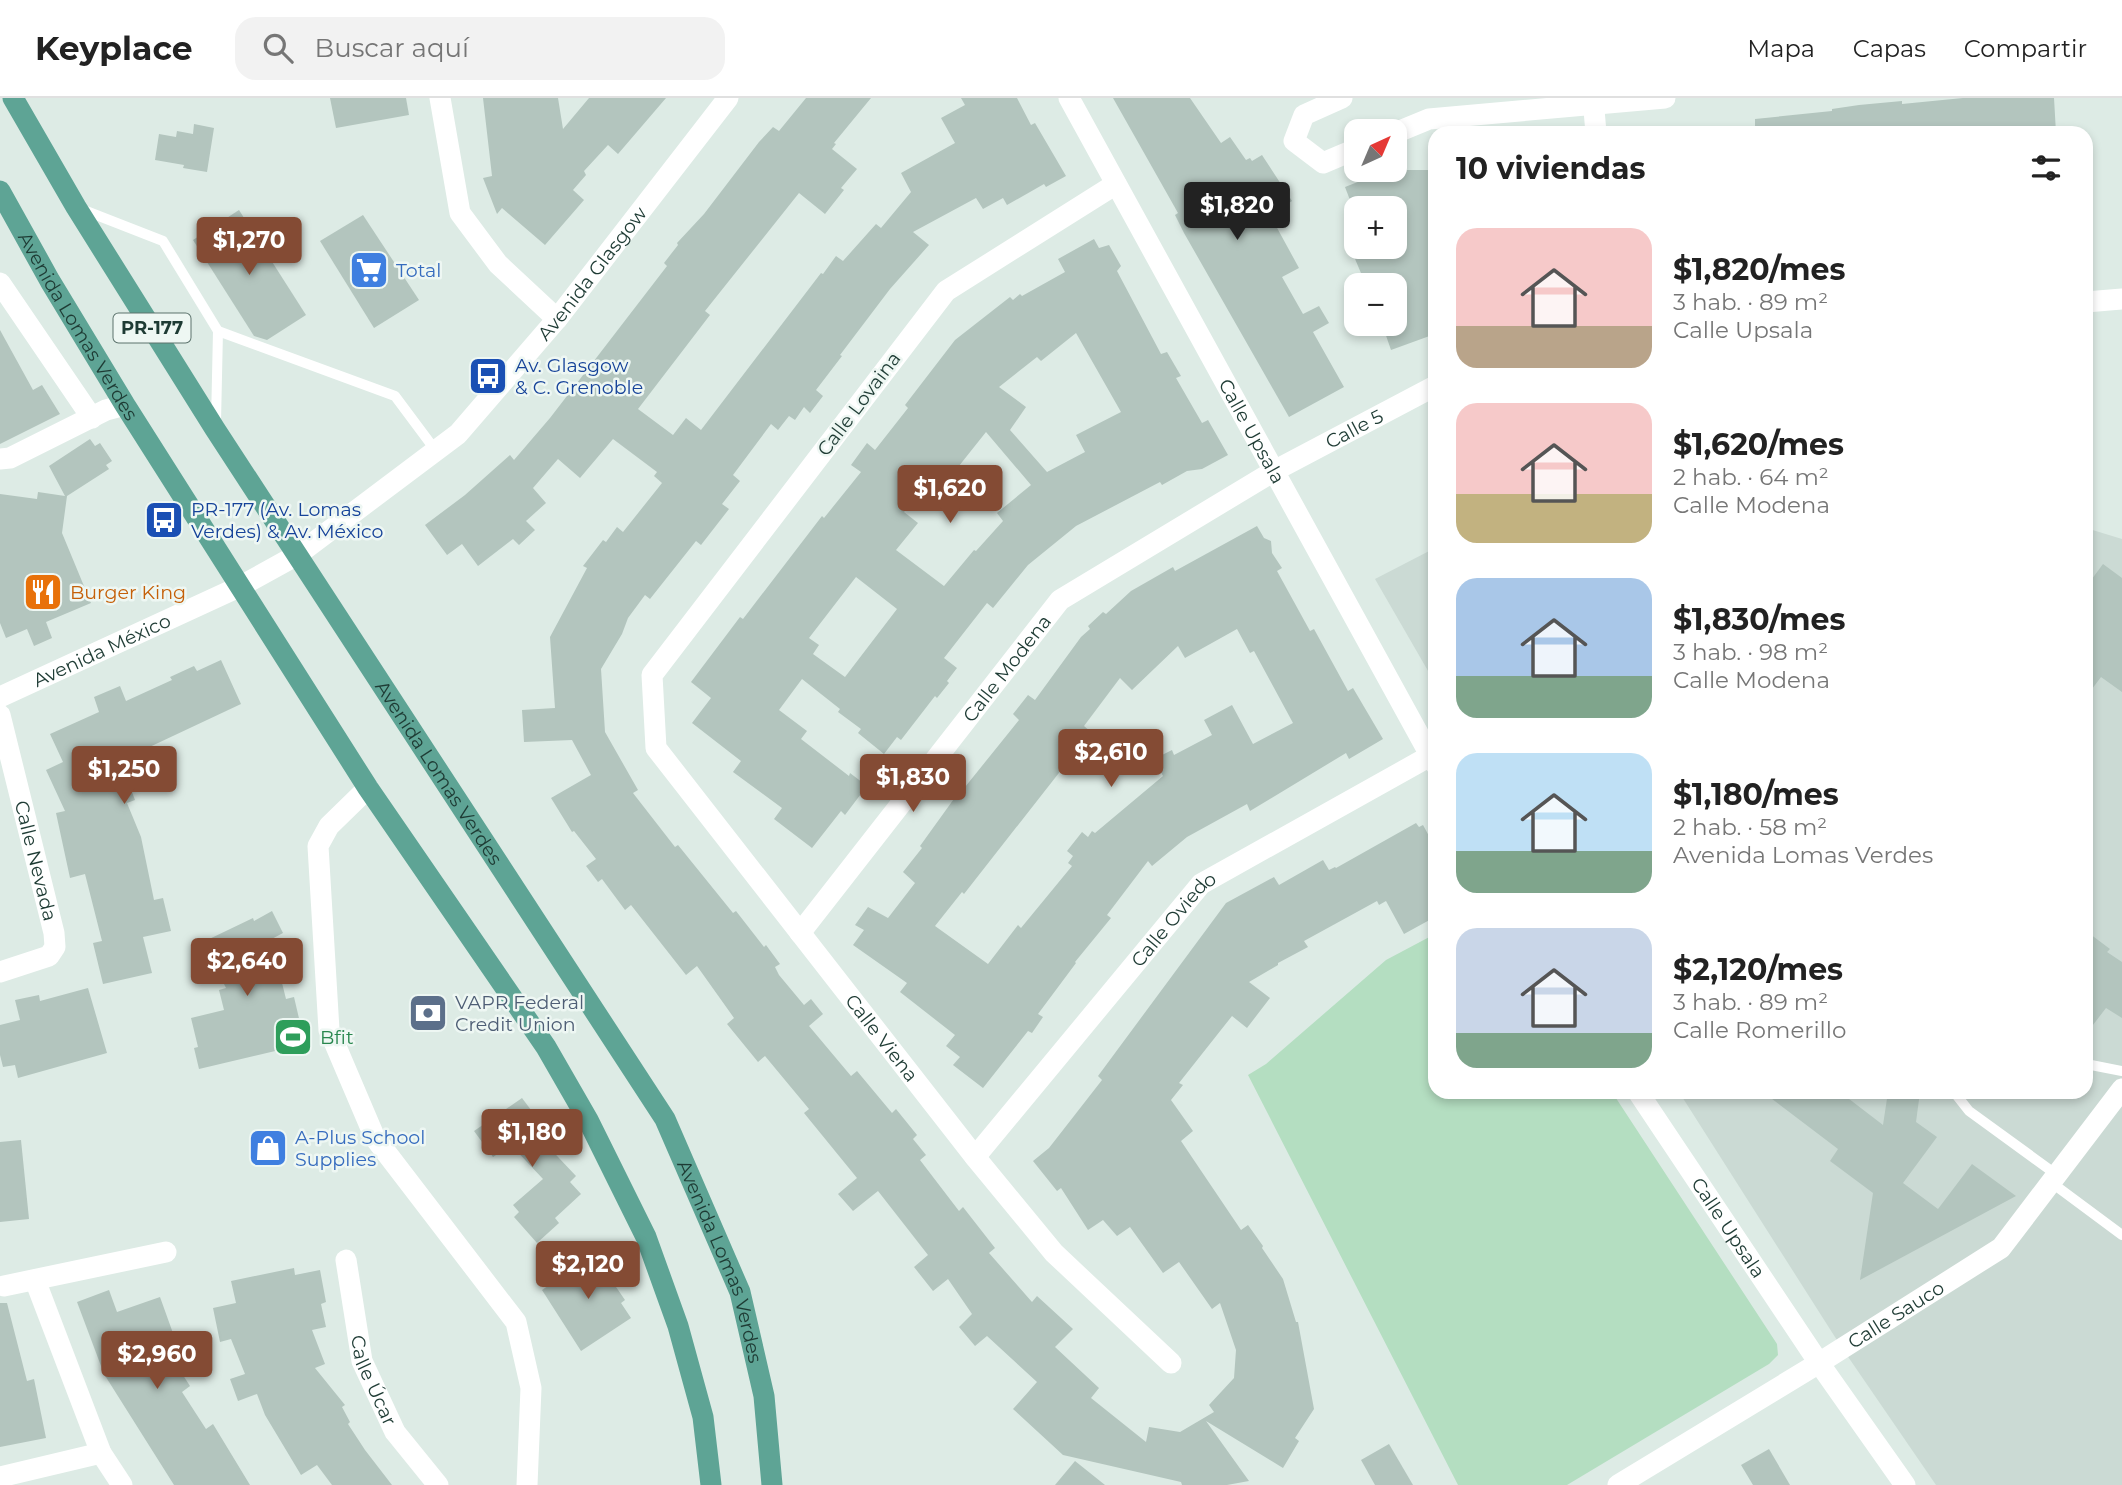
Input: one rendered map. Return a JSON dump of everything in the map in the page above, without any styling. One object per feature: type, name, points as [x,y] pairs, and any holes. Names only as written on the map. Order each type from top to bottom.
[{"type":"main road","name":"Avenida Lomas Verdes","points":[[13,98],[76,207],[215,429],[665,1119],[740,1292],[764,1396],[772,1485]]},
{"type":"main road","name":"Avenida Lomas Verdes","points":[[0,191],[50,281],[125,405],[368,788],[546,1047],[588,1120],[646,1237],[678,1326],[703,1417],[711,1485]]},
{"type":"street","points":[[440,98],[460,213],[498,264],[557,319]]},
{"type":"street","name":"Avenida Glasgow","points":[[241,586],[297,555],[458,434],[557,319],[727,98]]},
{"type":"street","name":"Calle Upsala","points":[[1069,98],[1428,751]]},
{"type":"street","points":[[1342,98],[1304,115],[1294,141],[1323,163],[1344,154]]},
{"type":"street","points":[[1407,129],[1429,120],[1593,101],[1665,98]]},
{"type":"street","points":[[1593,101],[1595,126]]},
{"type":"street","name":"Calle Lovaina","points":[[652,678],[652,674],[946,291],[1116,184]]},
{"type":"street","points":[[0,283],[92,418]]},
{"type":"street","points":[[2093,301],[2122,299]]},
{"type":"street","name":"Calle 5","points":[[1274,471],[1428,390]]},
{"type":"street","points":[[0,459],[10,458],[106,410],[125,405]]},
{"type":"street","name":"Calle Modena","points":[[800,933],[1060,600],[1274,471]]},
{"type":"street","name":"Avenida México","points":[[0,697],[241,586]]},
{"type":"street","name":"Calle Viena","points":[[652,678],[656,748],[975,1157],[1054,1253],[1171,1363]]},
{"type":"street","name":"Calle Nevada","points":[[0,715],[54,933],[55,947],[49,956],[0,972]]},
{"type":"street","name":"Calle Oviedo","points":[[975,1157],[1201,884],[1428,763]]},
{"type":"street","points":[[368,788],[329,825],[318,846],[329,1030],[375,1138],[516,1322],[531,1388],[527,1485]]},
{"type":"street","name":"Calle Sauco","points":[[1618,1485],[2001,1248],[2122,1089]]},
{"type":"street","name":"Calle Upsala","points":[[1643,1099],[1819,1363],[1905,1485]]},
{"type":"street","points":[[4,1286],[166,1252]]},
{"type":"street","name":"Calle Úcar","points":[[346,1260],[362,1361],[395,1432],[438,1485]]},
{"type":"street","points":[[35,1280],[101,1453],[121,1485]]},
{"type":"street","points":[[0,1477],[101,1453]]},
{"type":"lane","points":[[76,207],[163,241],[218,331],[215,429]]},
{"type":"lane","points":[[218,331],[395,396],[436,451]]},
{"type":"lane","points":[[2093,1066],[2122,1072]]},
{"type":"lane","points":[[1960,1099],[1969,1111],[2122,1235]]},
{"type":"shaded area","points":[[2093,530],[2122,539],[2122,1485],[1936,1485],[1842,1348],[1683,1099],[2093,1099]]},
{"type":"shaded area","points":[[1428,552],[1428,671],[1375,579]]},
{"type":"green space","points":[[1428,938],[1428,1099],[1617,1099],[1777,1344],[1778,1355],[1769,1364],[1567,1485],[1458,1485],[1248,1075],[1266,1064],[1386,960]]},
{"type":"building","points":[[330,98],[406,98],[409,115],[336,128]]},
{"type":"building","points":[[483,98],[558,98],[563,129],[589,98],[666,98],[618,154],[608,145],[584,171],[586,175],[573,190],[584,200],[545,245],[502,208],[497,214],[483,178],[492,176]]},
{"type":"building","points":[[806,98],[871,98],[832,149],[857,169],[841,188],[844,190],[825,214],[799,193],[705,311],[710,315],[638,409],[673,435],[686,418],[701,430],[836,256],[843,261],[876,224],[881,228],[911,192],[901,173],[955,143],[941,118],[965,105],[961,98],[1017,98],[1031,125],[1035,123],[1066,176],[1046,187],[1044,184],[1007,205],[1003,198],[983,209],[976,198],[913,232],[929,245],[890,289],[840,355],[842,356],[816,390],[823,396],[810,413],[804,407],[795,420],[789,416],[778,430],[771,424],[733,475],[740,481],[722,504],[729,509],[701,545],[696,541],[650,599],[645,595],[628,618],[622,634],[601,669],[605,732],[638,790],[633,793],[675,847],[678,845],[733,913],[736,911],[764,947],[766,945],[780,964],[775,967],[779,975],[804,1005],[811,999],[823,1014],[809,1026],[851,1076],[857,1071],[892,1113],[896,1109],[917,1135],[913,1139],[926,1155],[920,1160],[959,1211],[963,1207],[995,1248],[989,1253],[1032,1302],[1037,1296],[1073,1329],[1055,1347],[1099,1388],[1091,1398],[1146,1442],[1149,1427],[1180,1432],[1214,1412],[1209,1405],[1234,1378],[1236,1350],[1220,1303],[1212,1309],[1179,1262],[1163,1273],[1130,1227],[1117,1236],[1103,1220],[1088,1230],[1061,1188],[1057,1191],[1033,1161],[1049,1148],[1102,1080],[1098,1076],[1226,903],[1274,877],[1279,885],[1323,860],[1329,870],[1336,868],[1416,823],[1419,827],[1423,825],[1428,834],[1428,921],[1404,934],[1386,901],[1379,905],[1377,901],[1304,941],[1308,947],[1249,982],[1270,998],[1247,1028],[1232,1016],[1179,1083],[1183,1085],[1171,1100],[1193,1131],[1181,1141],[1241,1230],[1248,1225],[1263,1246],[1283,1279],[1298,1322],[1314,1409],[1295,1438],[1299,1441],[1283,1468],[1206,1421],[1249,1481],[1227,1485],[1182,1485],[1181,1482],[1063,1455],[1013,1409],[1037,1382],[987,1336],[975,1346],[959,1327],[972,1314],[948,1279],[933,1291],[914,1267],[928,1255],[878,1191],[853,1211],[838,1194],[857,1178],[804,1113],[809,1109],[765,1056],[758,1062],[727,1024],[734,1018],[697,966],[686,975],[631,905],[625,910],[602,879],[598,882],[586,866],[596,859],[574,831],[572,832],[551,798],[591,775],[572,740],[524,742],[522,710],[555,708],[550,637],[587,568],[583,566],[617,527],[623,532],[662,483],[654,476],[657,472],[613,439],[580,478],[558,459],[533,488],[546,503],[526,521],[535,530],[519,545],[513,539],[478,566],[462,544],[447,555],[425,525],[465,495],[510,455],[514,460],[550,418],[667,266],[664,263],[677,243],[704,214],[759,142],[773,127],[779,131]]},
{"type":"building","points":[[1113,98],[1190,98],[1221,143],[1230,137],[1246,160],[1250,158],[1252,161],[1262,155],[1292,201],[1270,215],[1299,268],[1282,277],[1303,314],[1319,306],[1329,323],[1313,332],[1344,387],[1289,417],[1184,233],[1175,215],[1178,213]]},
{"type":"building","points":[[1963,98],[2054,98],[2056,126],[1755,126],[1755,119],[1832,111],[1859,105],[1902,101],[1902,104]]},
{"type":"building","points":[[194,124],[214,128],[207,172],[155,160],[159,134],[176,137],[177,131],[193,134]]},
{"type":"building","points":[[1407,170],[1428,170],[1428,337],[1391,350],[1386,336],[1407,336],[1407,273],[1361,273],[1355,259],[1407,259],[1407,196],[1348,196],[1345,187],[1358,182],[1407,182]]},
{"type":"building","points":[[239,210],[306,315],[267,340],[254,336],[193,240]]},
{"type":"building","name":"Total","points":[[363,215],[419,300],[374,328],[320,241]]},
{"type":"building","points":[[1094,239],[1099,248],[1109,245],[1121,266],[1117,271],[1161,354],[1167,352],[1181,376],[1176,378],[1202,423],[1208,420],[1228,455],[1202,469],[1187,471],[1162,485],[1160,482],[1076,526],[1028,565],[993,608],[987,603],[944,658],[957,668],[947,681],[949,683],[937,698],[935,696],[901,740],[897,737],[884,754],[858,733],[861,729],[838,712],[840,709],[802,679],[779,710],[807,731],[801,739],[849,776],[850,773],[867,786],[845,815],[841,811],[812,848],[774,819],[782,808],[733,772],[741,761],[692,723],[711,698],[691,682],[740,617],[743,619],[822,516],[824,518],[861,472],[851,465],[867,443],[875,450],[908,408],[905,405],[955,340],[1010,297],[1013,300],[1020,294],[1022,296],[1065,272],[1058,259]],"holes":[[[1076,333],[1121,412],[1076,435],[1085,452],[1047,472],[1010,430],[1026,407],[999,387],[1037,357],[1041,361]],[[986,432],[1031,485],[997,513],[1003,521],[944,586],[896,550],[918,523],[904,512],[928,481],[934,486],[945,471],[951,476]],[[856,577],[897,609],[845,677],[813,654],[819,645],[809,638]]]},
{"type":"building","points":[[0,330],[33,390],[42,385],[60,414],[0,444]]},
{"type":"building","points":[[90,439],[95,446],[100,443],[112,461],[106,465],[109,469],[67,496],[62,533],[91,603],[46,622],[52,638],[34,646],[27,629],[6,638],[0,623],[0,494],[37,499],[38,492],[65,496],[49,466]]},
{"type":"building","points":[[1257,526],[1264,538],[1271,541],[1272,553],[1282,568],[1277,571],[1310,631],[1314,629],[1348,691],[1353,688],[1383,739],[1349,759],[1346,753],[1250,811],[1247,804],[1187,837],[1152,866],[1148,861],[1107,915],[1111,918],[1038,1014],[1043,1017],[1032,1033],[1028,1031],[983,1088],[953,1065],[960,1057],[946,1046],[955,1035],[900,992],[907,983],[853,945],[864,930],[855,925],[868,907],[888,918],[915,883],[903,872],[922,848],[920,846],[956,796],[1019,720],[1013,714],[1028,695],[1035,700],[1081,637],[1090,629],[1088,626],[1131,591],[1173,567],[1175,571]],"holes":[[[1237,629],[1250,653],[1254,651],[1293,723],[1253,744],[1232,705],[1204,720],[1212,735],[1174,755],[1172,750],[1154,759],[1163,776],[1095,833],[1092,831],[1088,837],[1082,832],[1067,851],[1073,856],[1068,863],[1072,866],[1021,928],[1018,925],[988,964],[935,926],[962,892],[964,894],[1091,732],[1084,726],[1120,678],[1132,690],[1178,646],[1185,658]]]},
{"type":"building","points":[[2103,564],[2122,578],[2122,692],[2101,677],[2093,688],[2093,578]]},
{"type":"building","points":[[221,660],[241,704],[124,759],[126,764],[122,766],[135,800],[127,803],[141,837],[154,900],[163,898],[171,931],[143,937],[152,973],[103,984],[93,943],[102,941],[85,874],[70,878],[56,813],[65,811],[46,770],[63,762],[50,734],[99,712],[94,697],[120,686],[126,701],[172,680],[170,677],[194,666],[197,671]]},
{"type":"building","points":[[272,911],[283,933],[266,942],[277,963],[286,999],[294,997],[305,1044],[199,1069],[194,1048],[198,1047],[191,1018],[224,1010],[219,990],[226,988],[203,942]]},
{"type":"building","points":[[2093,936],[2110,949],[2107,952],[2122,962],[2122,1018],[2106,1008],[2093,1025]]},
{"type":"building","points":[[88,988],[107,1053],[18,1078],[15,1065],[3,1067],[0,1055],[0,1025],[20,1020],[15,1000],[39,995],[40,1001]]},
{"type":"building","points":[[522,1098],[534,1114],[524,1121],[576,1176],[570,1182],[581,1194],[555,1218],[559,1223],[537,1243],[514,1217],[519,1212],[513,1205],[543,1179],[511,1145],[493,1157],[474,1131]]},
{"type":"building","points":[[1772,1099],[1849,1099],[1883,1125],[1887,1099],[1919,1099],[1916,1122],[1937,1137],[1903,1183],[1938,1209],[1972,1164],[2016,1196],[1860,1280],[1873,1193],[1830,1161],[1838,1149]]},
{"type":"building","points":[[21,1140],[29,1219],[0,1222],[0,1142]]},
{"type":"building","points":[[600,1250],[612,1267],[605,1271],[625,1300],[621,1303],[631,1318],[581,1351],[542,1290]]},
{"type":"building","points":[[294,1268],[295,1275],[320,1270],[326,1302],[321,1304],[326,1327],[312,1330],[325,1364],[315,1368],[345,1405],[342,1407],[350,1422],[348,1424],[392,1485],[332,1485],[317,1465],[301,1475],[265,1415],[257,1394],[238,1401],[230,1379],[245,1374],[231,1339],[220,1342],[213,1308],[236,1303],[231,1281]]},
{"type":"building","points":[[109,1290],[117,1312],[160,1297],[174,1336],[161,1341],[190,1386],[182,1392],[206,1429],[213,1424],[250,1485],[174,1485],[104,1374],[77,1302]]},
{"type":"building","points":[[0,1303],[7,1303],[27,1381],[34,1379],[46,1438],[0,1447]]},
{"type":"building","points":[[1389,1444],[1413,1485],[1375,1485],[1361,1460]]},
{"type":"building","points":[[1769,1449],[1790,1485],[1753,1485],[1741,1465]]},
{"type":"building","points":[[1075,1461],[1105,1485],[1055,1485]]},
{"type":"place","name":"Total","points":[[369,270]]},
{"type":"place","name":"Av. Glasgow & C. Grenoble","points":[[488,376]]},
{"type":"place","name":"PR-177 (Av. Lomas Verdes) & Av. México","points":[[164,520]]},
{"type":"place","name":"Burger King","points":[[43,592]]},
{"type":"place","name":"VAPR Federal Credit Union","points":[[428,1013]]},
{"type":"place","name":"Bfit","points":[[293,1037]]},
{"type":"place","name":"A-Plus School Supplies","points":[[268,1148]]}]
